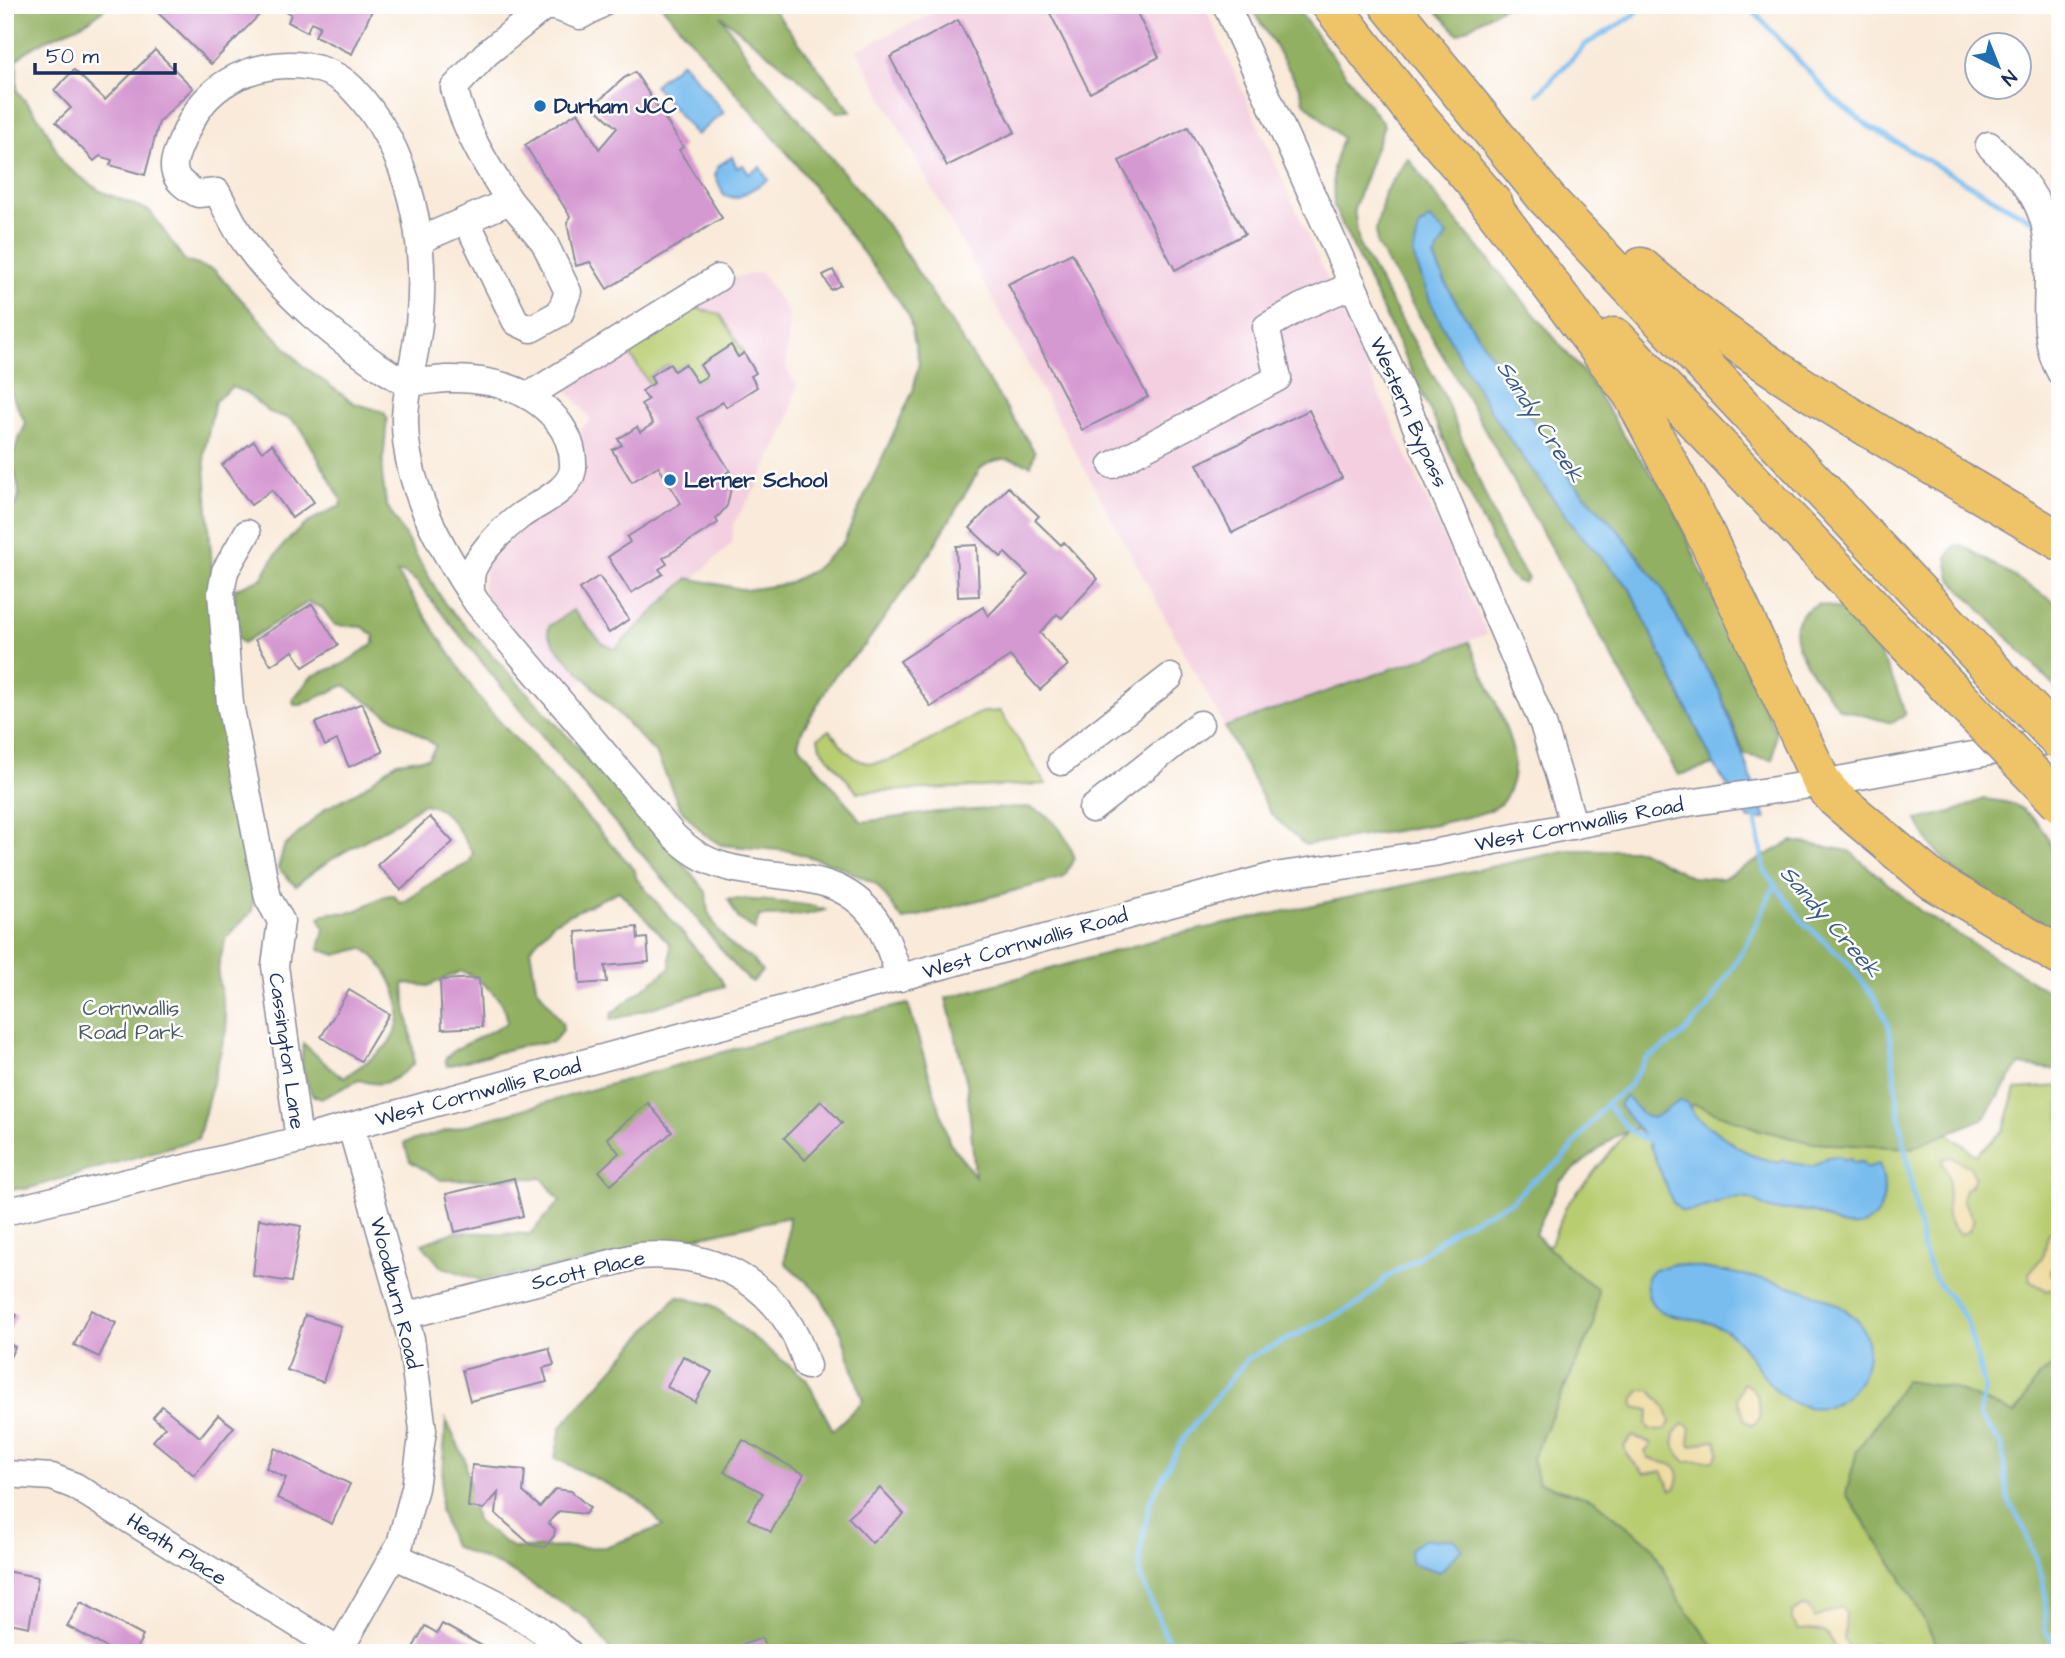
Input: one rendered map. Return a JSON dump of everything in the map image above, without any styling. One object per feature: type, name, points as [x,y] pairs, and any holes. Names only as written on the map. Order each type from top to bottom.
[{"type":"highway","points":[[1331,5],[1416,115],[1593,314],[2060,803]]},
{"type":"highway","points":[[1389,5],[1547,199],[2060,740]]},
{"type":"highway","points":[[1476,185],[1632,394],[1703,528],[1822,783],[1836,799],[1932,880],[2060,956]]},
{"type":"highway","points":[[1547,199],[1594,223],[1659,283],[1780,373],[2060,541]]},
{"type":"street","points":[[466,220],[516,322],[531,329],[560,313],[568,292],[544,242],[510,201],[479,155],[461,116],[454,88],[486,54],[544,7],[556,6],[580,16],[600,5]]},
{"type":"street","name":"Western Bypass","points":[[1226,5],[1353,285],[1543,724],[1574,827]]},
{"type":"street","points":[[471,593],[473,569],[485,552],[517,517],[562,488],[573,472],[573,451],[565,430],[548,410],[503,385],[471,380],[411,381],[397,379],[329,331],[245,243],[217,192],[198,194],[175,176],[173,165],[196,110],[215,90],[238,77],[267,67],[295,64],[338,77],[351,88],[394,147],[420,240],[420,321],[411,381],[405,418],[417,489],[435,533],[471,593],[674,836],[692,852],[727,867],[791,874],[836,886],[866,908],[877,921],[900,978]]},
{"type":"street","points":[[1989,145],[2022,179],[2041,212],[2048,245],[2048,334],[2050,350],[2060,372]]},
{"type":"street","points":[[420,240],[510,201]]},
{"type":"street","points":[[527,396],[719,278]]},
{"type":"street","points":[[1112,465],[1278,378],[1266,327],[1353,285]]},
{"type":"street","name":"Cassington Lane","points":[[247,533],[225,571],[221,593],[230,704],[268,898],[281,921],[275,966],[299,1140]]},
{"type":"street","points":[[1061,762],[1170,677]]},
{"type":"street","points":[[1091,810],[1200,724]]},
{"type":"street","name":"West Cornwallis Road","points":[[5,1212],[299,1140],[1273,876],[1433,853],[1688,803],[1822,783],[2060,740]]},
{"type":"street","name":"Woodburn Road","points":[[339,1651],[395,1556],[415,1488],[423,1430],[415,1356],[351,1126]]},
{"type":"street","name":"Scott Place","points":[[404,1316],[638,1256],[691,1257],[717,1264],[763,1292],[781,1312],[795,1335],[807,1366]]},
{"type":"street","name":"Heath Place","points":[[5,1474],[52,1477],[75,1486],[339,1651]]},
{"type":"street","points":[[395,1556],[500,1604],[534,1624],[569,1653]]},
{"type":"shaded area","points":[[950,5],[1204,5],[1487,634],[1225,727],[857,50]]},
{"type":"shaded area","name":"Lerner School","points":[[761,272],[789,314],[786,369],[797,385],[788,422],[758,484],[733,524],[732,543],[569,695],[492,608],[482,588],[488,563],[583,465],[580,429],[591,420],[568,391],[569,373],[687,288]]},
{"type":"green space","name":"Cornwallis Road Park","points":[[5,5],[107,5],[88,21],[38,44],[17,60],[17,91],[43,123],[63,164],[100,191],[150,211],[185,261],[214,270],[303,366],[354,403],[384,412],[387,419],[382,474],[386,504],[445,604],[670,847],[706,892],[708,912],[719,932],[733,947],[752,959],[762,971],[753,982],[730,961],[416,581],[404,573],[397,573],[481,701],[635,870],[636,878],[724,986],[611,1020],[612,1013],[670,968],[670,944],[619,891],[554,922],[530,949],[536,986],[562,1023],[563,1030],[553,1042],[525,1045],[447,1066],[445,1059],[456,1049],[507,1023],[503,1007],[484,985],[461,971],[428,986],[404,983],[414,1064],[383,1083],[359,1080],[321,1099],[312,1095],[301,1066],[303,1043],[337,1074],[345,1077],[384,1049],[395,1032],[399,1019],[399,1005],[390,979],[383,967],[363,948],[336,955],[319,949],[324,929],[319,917],[327,913],[357,910],[388,895],[394,895],[400,903],[404,902],[437,879],[469,863],[473,853],[446,815],[439,809],[422,804],[326,863],[296,886],[278,868],[284,847],[326,808],[359,791],[397,762],[428,758],[436,746],[345,685],[301,705],[294,705],[293,699],[312,676],[343,664],[374,643],[374,636],[363,627],[335,625],[322,608],[309,602],[243,643],[232,634],[235,589],[262,578],[276,554],[294,534],[316,518],[341,506],[341,499],[301,428],[290,419],[269,412],[245,392],[232,387],[215,401],[204,453],[219,671],[254,882],[252,911],[226,938],[219,962],[218,977],[227,1027],[198,1139],[26,1189],[5,1188],[5,514],[13,508],[19,494],[13,457],[26,424],[5,381]]},
{"type":"green space","points":[[661,5],[770,5],[851,111],[836,112],[721,16],[751,62],[885,222],[1035,452],[1031,465],[999,460],[980,469],[930,553],[865,645],[835,675],[802,731],[798,744],[862,822],[937,812],[1027,807],[1044,814],[1057,826],[1075,858],[1063,878],[903,920],[876,884],[836,865],[790,851],[721,845],[704,834],[680,808],[657,755],[556,647],[548,633],[549,626],[573,610],[602,643],[615,649],[688,578],[746,590],[786,584],[814,570],[843,543],[913,391],[919,362],[909,316],[900,302],[794,161]]},
{"type":"green space","points":[[1250,5],[1294,5],[1384,125],[1354,209],[1359,245],[1442,391],[1504,540],[1528,579],[1523,583],[1516,581],[1506,571],[1334,207],[1333,168],[1342,138],[1304,102],[1300,88]]},
{"type":"green space","points":[[1431,5],[1506,5],[1458,34]]},
{"type":"green space","points":[[1408,158],[1442,204],[1588,378],[1628,442],[1672,502],[1702,574],[1776,732],[1773,760],[1745,755],[1719,690],[1688,639],[1662,588],[1617,529],[1571,480],[1451,294],[1434,257],[1446,235],[1419,227],[1498,423],[1577,531],[1629,587],[1714,765],[1678,775],[1455,376],[1377,245],[1376,229],[1385,192]]},
{"type":"green space","points":[[691,307],[720,314],[744,353],[738,357],[730,346],[700,365],[707,376],[697,382],[686,364],[674,371],[669,364],[650,376],[654,383],[650,385],[624,345]]},
{"type":"green space","points":[[1962,545],[2060,605],[2060,692],[1951,579],[1947,558],[1954,546]]},
{"type":"green space","points":[[1819,604],[1840,610],[1862,629],[1889,672],[1905,715],[1892,723],[1839,709],[1809,668],[1796,638],[1796,624],[1803,613]]},
{"type":"green space","points":[[1469,642],[1504,722],[1513,754],[1512,783],[1498,806],[1437,824],[1305,845],[1271,814],[1225,727]]},
{"type":"green space","points":[[1000,711],[1046,784],[857,792],[820,747],[818,738],[829,730],[854,757],[864,762],[876,763],[906,753],[978,714]]},
{"type":"green space","points":[[1983,799],[2015,805],[2031,816],[2043,830],[2051,846],[2059,881],[2060,937],[1999,903],[1959,874],[1927,839],[1917,820],[1955,811]]},
{"type":"green space","points":[[1792,841],[1849,851],[1919,910],[2060,999],[2060,1070],[2019,1065],[1983,1119],[1911,1148],[1813,1143],[1760,1130],[1694,1104],[1614,1137],[1560,1181],[1535,1234],[1570,1269],[1598,1289],[1593,1327],[1532,1458],[1538,1482],[1594,1500],[1652,1546],[1679,1600],[1719,1653],[1583,1653],[1577,1649],[1511,1641],[1438,1653],[613,1653],[589,1620],[507,1569],[453,1546],[440,1510],[446,1420],[465,1460],[476,1521],[513,1548],[605,1547],[663,1526],[640,1501],[555,1458],[561,1427],[677,1296],[712,1305],[806,1379],[833,1430],[863,1401],[841,1332],[817,1291],[785,1263],[789,1217],[561,1267],[480,1280],[440,1266],[422,1244],[454,1232],[530,1234],[560,1201],[542,1178],[441,1180],[410,1161],[404,1143],[839,1019],[908,1004],[949,1141],[975,1176],[967,1083],[946,998],[1165,937],[1568,850],[1640,850],[1691,877],[1722,879]]},
{"type":"green space","points":[[728,899],[794,903],[825,910],[804,915],[759,916],[755,930],[738,918]]},
{"type":"green space","points":[[2060,1086],[2060,1653],[1205,1653],[1450,1264],[1551,1244],[1566,1206],[1648,1106],[1687,1090],[1924,1115],[1976,1155],[2004,1130],[2016,1089]]},
{"type":"green space","points":[[2060,1360],[2060,1653],[1941,1653],[1902,1579],[1846,1494],[1857,1451],[1905,1381],[1952,1388],[2015,1414],[2038,1377]]},
{"type":"sand","points":[[1952,1157],[1970,1167],[1975,1177],[1971,1186],[1965,1189],[1962,1199],[1974,1220],[1969,1231],[1962,1234],[1951,1225],[1947,1205],[1949,1181],[1942,1162],[1944,1158]]},
{"type":"sand","points":[[2060,1228],[2060,1263],[2050,1271],[2051,1276],[2060,1276],[2060,1287],[2046,1290],[2031,1282],[2029,1273],[2044,1255],[2048,1233]]},
{"type":"sand","points":[[1743,1383],[1752,1389],[1759,1403],[1759,1419],[1753,1425],[1745,1421],[1737,1398]]},
{"type":"sand","points":[[1641,1390],[1650,1390],[1665,1407],[1670,1422],[1666,1429],[1649,1429],[1646,1423],[1650,1410],[1633,1407],[1634,1398]]},
{"type":"sand","points":[[1684,1424],[1691,1428],[1689,1442],[1692,1446],[1711,1440],[1717,1441],[1719,1452],[1714,1460],[1686,1461],[1678,1453],[1674,1438]]},
{"type":"sand","points":[[1633,1436],[1652,1444],[1645,1452],[1648,1458],[1676,1468],[1679,1479],[1676,1488],[1671,1490],[1662,1471],[1644,1474],[1627,1455],[1624,1446]]},
{"type":"sand","points":[[1802,1606],[1808,1607],[1815,1618],[1841,1607],[1846,1613],[1844,1639],[1849,1647],[1861,1648],[1874,1643],[1885,1653],[1836,1653],[1834,1645],[1824,1632],[1799,1630],[1792,1620],[1792,1613]]},
{"type":"water","points":[[682,62],[724,112],[696,135],[654,85]]},
{"type":"water","points":[[732,157],[737,168],[743,165],[749,174],[760,167],[768,180],[737,198],[724,196],[715,175],[718,166]]},
{"type":"water","points":[[1429,219],[1447,235],[1434,258],[1451,294],[1571,480],[1617,529],[1662,588],[1688,639],[1719,690],[1766,819],[1749,819],[1714,765],[1629,587],[1577,531],[1498,423],[1459,357],[1431,303],[1413,255],[1419,227]]},
{"type":"water","points":[[1626,1096],[1644,1116],[1653,1118],[1681,1100],[1687,1103],[1695,1116],[1736,1146],[1754,1156],[1779,1163],[1783,1160],[1812,1167],[1828,1157],[1839,1156],[1844,1160],[1850,1158],[1853,1163],[1862,1162],[1866,1168],[1879,1164],[1884,1185],[1881,1207],[1869,1222],[1859,1226],[1841,1225],[1807,1211],[1771,1209],[1752,1200],[1739,1198],[1697,1210],[1681,1211],[1672,1201],[1649,1143],[1619,1105]]},
{"type":"water","points":[[1674,1264],[1768,1280],[1836,1304],[1852,1315],[1863,1329],[1868,1345],[1867,1362],[1861,1378],[1851,1392],[1837,1402],[1821,1407],[1803,1406],[1789,1400],[1767,1380],[1740,1343],[1729,1333],[1715,1325],[1669,1315],[1652,1303],[1647,1292],[1647,1277],[1654,1270]]},
{"type":"water","points":[[1454,1539],[1462,1548],[1440,1572],[1411,1563],[1410,1549],[1423,1540]]},
{"type":"building","points":[[150,5],[269,5],[211,64]]},
{"type":"building","points":[[274,5],[382,5],[380,9],[374,6],[352,54],[315,36],[320,26],[311,22],[307,32],[288,22],[291,14]]},
{"type":"building","points":[[1046,5],[1133,5],[1159,57],[1090,93]]},
{"type":"building","points":[[958,20],[1015,132],[947,166],[890,57]]},
{"type":"building","points":[[155,50],[193,88],[159,122],[145,175],[110,165],[112,160],[100,156],[94,161],[56,122],[71,108],[54,90],[74,70],[105,100]]},
{"type":"building","points":[[635,72],[683,147],[679,150],[722,218],[607,289],[590,262],[576,266],[567,223],[570,216],[525,145],[578,112],[599,149],[617,128],[593,106],[624,78]]},
{"type":"building","points":[[1188,127],[1245,234],[1175,270],[1119,161]]},
{"type":"building","points":[[1072,253],[1148,397],[1082,430],[1008,284]]},
{"type":"building","points":[[833,270],[841,285],[831,290],[823,275]]},
{"type":"building","points":[[731,345],[738,357],[744,353],[756,373],[751,376],[757,387],[726,407],[723,402],[697,418],[730,471],[726,473],[731,488],[727,506],[716,519],[718,523],[663,558],[667,564],[659,569],[663,574],[631,593],[608,557],[630,542],[627,537],[681,503],[658,466],[632,482],[612,450],[622,445],[618,439],[637,427],[640,432],[653,424],[641,404],[648,400],[642,391],[654,383],[650,376],[670,364],[674,371],[685,364],[697,382],[707,376],[700,365]]},
{"type":"building","points":[[1309,410],[1342,478],[1232,533],[1197,464]]},
{"type":"building","points":[[254,441],[262,452],[272,444],[314,502],[292,518],[272,490],[251,505],[222,465]]},
{"type":"building","points":[[1008,487],[1039,516],[1035,520],[1061,545],[1064,542],[1098,579],[1062,618],[1057,614],[1040,633],[1068,665],[1040,690],[1010,656],[931,707],[900,661],[983,607],[988,616],[1028,575],[1005,553],[1001,557],[970,528]]},
{"type":"building","points":[[977,545],[979,596],[958,597],[956,546]]},
{"type":"building","points":[[599,576],[629,619],[609,633],[579,589]]},
{"type":"building","points":[[312,604],[338,645],[303,667],[293,651],[271,665],[255,640]]},
{"type":"building","points":[[362,703],[383,752],[349,767],[337,740],[325,746],[315,723]]},
{"type":"building","points":[[430,817],[453,842],[401,890],[377,865]]},
{"type":"building","points":[[637,927],[638,939],[647,938],[649,962],[605,966],[607,982],[580,984],[576,932]]},
{"type":"building","points":[[479,978],[482,1027],[442,1029],[440,980]]},
{"type":"building","points":[[349,990],[389,1014],[361,1061],[321,1037]]},
{"type":"building","points":[[821,1101],[842,1123],[805,1160],[784,1138]]},
{"type":"building","points":[[648,1103],[672,1132],[611,1185],[599,1171],[619,1153],[607,1138]]},
{"type":"building","points":[[514,1178],[523,1216],[455,1232],[446,1194]]},
{"type":"building","points":[[259,1219],[301,1226],[291,1282],[253,1276]]},
{"type":"building","points":[[5,1310],[17,1315],[5,1339]]},
{"type":"building","points":[[91,1310],[116,1323],[99,1357],[74,1345]]},
{"type":"building","points":[[305,1315],[341,1326],[323,1382],[287,1370]]},
{"type":"building","points":[[5,1342],[15,1347],[5,1367]]},
{"type":"building","points":[[549,1348],[554,1365],[543,1368],[547,1382],[470,1401],[462,1370]]},
{"type":"building","points":[[683,1356],[712,1372],[695,1402],[667,1387]]},
{"type":"building","points":[[162,1406],[200,1437],[218,1415],[234,1427],[194,1475],[153,1441],[165,1427],[153,1417]]},
{"type":"building","points":[[743,1440],[804,1474],[771,1532],[748,1519],[763,1493],[724,1472]]},
{"type":"building","points":[[275,1448],[350,1484],[332,1524],[277,1498],[286,1478],[266,1468]]},
{"type":"building","points":[[472,1465],[525,1470],[523,1492],[540,1507],[555,1489],[571,1491],[590,1508],[585,1514],[559,1511],[548,1523],[555,1529],[554,1536],[545,1547],[531,1545],[496,1514],[498,1493],[484,1509],[468,1507]]},
{"type":"building","points":[[880,1488],[904,1514],[872,1543],[848,1517]]},
{"type":"building","points":[[5,1571],[38,1577],[29,1627],[5,1622]]},
{"type":"building","points":[[81,1602],[143,1636],[134,1653],[116,1653],[67,1626]]},
{"type":"building","points":[[442,1624],[486,1648],[484,1653],[410,1653],[425,1626],[437,1633]]},
{"type":"building","points":[[762,1638],[767,1653],[722,1653],[722,1652]]},
{"type":"waterway","name":"Sandy Creek","points":[[1538,94],[1586,44],[1633,16],[1641,5]]},
{"type":"waterway","points":[[1748,5],[1833,98],[1868,126],[2031,220]]},
{"type":"waterway","name":"Sandy Creek","points":[[1755,815],[1765,871],[1802,921],[1847,962],[1876,1000],[1889,1026],[1899,1113],[1923,1249],[1933,1276],[1966,1319],[1985,1387],[1979,1416],[2002,1445],[2008,1499],[2025,1530],[2042,1577],[2046,1597],[2045,1631],[2060,1649]]},
{"type":"waterway","points":[[1185,1653],[1172,1650],[1140,1576],[1140,1553],[1150,1501],[1184,1437],[1247,1359],[1361,1303],[1387,1277],[1415,1260],[1456,1228],[1512,1201],[1530,1183],[1561,1161],[1606,1104],[1629,1086],[1645,1060],[1682,1035],[1707,1008],[1746,945],[1775,885]]},
{"type":"waterway","points":[[1606,1104],[1631,1131],[1653,1141]]},
{"type":"place","name":"Durham JCC","points":[[540,106]]},
{"type":"place","name":"Lerner School","points":[[670,480]]}]
